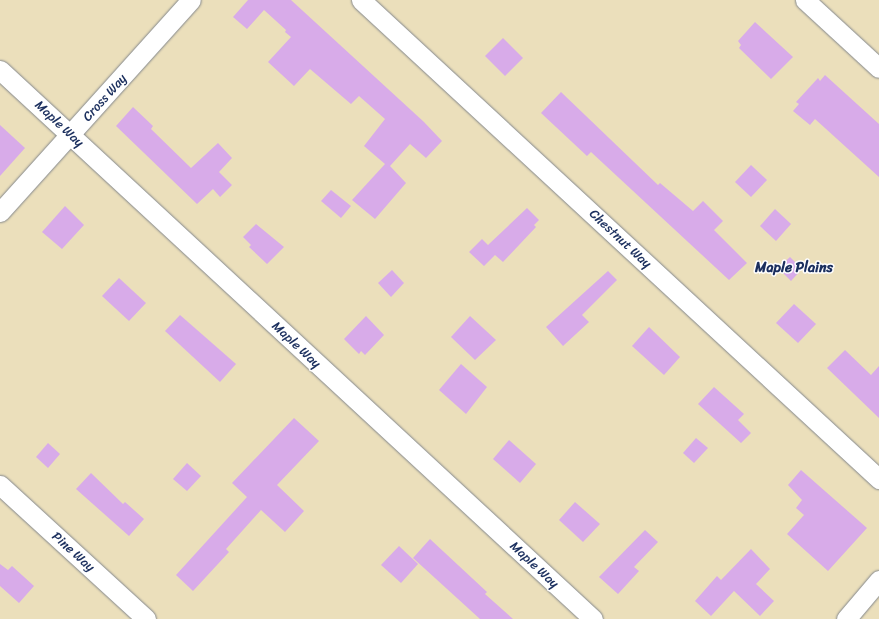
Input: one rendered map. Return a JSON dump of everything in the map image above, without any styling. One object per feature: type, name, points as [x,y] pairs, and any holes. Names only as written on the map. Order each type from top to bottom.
[{"type":"street","name":"Cross Way","points":[[0,212],[72,135],[191,0]]},
{"type":"street","name":"Chestnut Way","points":[[361,0],[879,479]]},
{"type":"street","points":[[805,0],[879,68]]},
{"type":"street","name":"Maple Way","points":[[0,70],[72,135],[164,225],[593,619]]},
{"type":"street","name":"Pine Way","points":[[0,485],[146,619]]},
{"type":"street","points":[[846,619],[879,580]]},
{"type":"building","points":[[248,0],[291,0],[424,122],[442,141],[426,158],[410,144],[390,166],[406,183],[375,219],[352,200],[385,164],[364,146],[385,119],[359,96],[351,104],[310,69],[294,86],[268,62],[291,37],[285,32],[286,30],[264,10],[247,29],[233,17]]},
{"type":"building","points":[[755,22],[793,57],[771,79],[739,48],[741,45],[738,41]]},
{"type":"building","points":[[503,38],[523,58],[505,76],[485,56]]},
{"type":"building","points":[[825,75],[879,124],[879,177],[815,119],[810,125],[793,111],[799,104],[796,102],[818,78],[820,81]]},
{"type":"building","points":[[561,92],[658,185],[660,183],[693,211],[703,201],[723,221],[714,230],[747,263],[729,280],[591,152],[587,156],[541,113]]},
{"type":"building","points":[[133,107],[153,126],[151,129],[191,168],[218,143],[232,158],[219,172],[232,185],[220,197],[213,189],[197,204],[116,126]]},
{"type":"building","points":[[0,125],[25,148],[0,176]]},
{"type":"building","points":[[751,165],[767,180],[751,197],[735,182]]},
{"type":"building","points":[[331,190],[351,206],[341,218],[321,201]]},
{"type":"building","points":[[65,206],[84,225],[62,249],[42,232]]},
{"type":"building","points":[[527,208],[539,220],[534,225],[536,227],[503,262],[495,255],[484,266],[469,252],[482,239],[488,245]]},
{"type":"building","points":[[775,209],[791,224],[776,241],[760,226]]},
{"type":"building","points":[[256,224],[284,247],[267,264],[249,247],[251,245],[243,237]]},
{"type":"building","points":[[790,257],[802,269],[791,281],[778,268]]},
{"type":"building","points":[[392,270],[404,283],[391,297],[378,283]]},
{"type":"building","points":[[608,271],[617,280],[582,315],[589,322],[563,346],[546,327]]},
{"type":"building","points":[[119,278],[146,303],[129,321],[102,296]]},
{"type":"building","points":[[794,304],[816,324],[798,343],[776,323]]},
{"type":"building","points":[[180,315],[236,364],[220,382],[165,331]]},
{"type":"building","points":[[366,316],[384,335],[365,355],[361,351],[359,354],[344,339]]},
{"type":"building","points":[[470,316],[496,340],[475,360],[451,337]]},
{"type":"building","points":[[649,327],[680,357],[664,375],[632,346]]},
{"type":"building","points":[[845,350],[871,375],[879,366],[879,418],[827,368]]},
{"type":"building","points":[[461,364],[487,387],[466,414],[439,390]]},
{"type":"building","points":[[714,387],[744,414],[738,420],[751,433],[741,443],[698,404]]},
{"type":"building","points":[[294,418],[319,441],[277,485],[304,511],[285,532],[261,510],[226,549],[229,552],[193,591],[176,575],[247,497],[232,483]]},
{"type":"building","points":[[696,438],[708,448],[694,463],[683,453]]},
{"type":"building","points":[[509,440],[536,464],[520,483],[493,459]]},
{"type":"building","points":[[48,443],[60,454],[48,468],[36,457]]},
{"type":"building","points":[[187,463],[201,476],[187,491],[173,479]]},
{"type":"building","points":[[801,470],[867,528],[828,571],[787,534],[804,515],[796,508],[802,500],[788,485]]},
{"type":"building","points":[[91,473],[123,504],[125,502],[144,519],[129,536],[76,489]]},
{"type":"building","points":[[575,502],[600,524],[583,542],[559,520]]},
{"type":"building","points":[[645,530],[658,542],[634,567],[639,571],[618,594],[599,577]]},
{"type":"building","points":[[430,539],[487,592],[485,594],[513,619],[480,619],[413,558]]},
{"type":"building","points":[[399,546],[418,564],[401,583],[381,565]]},
{"type":"building","points":[[751,549],[770,569],[756,584],[774,601],[760,616],[734,591],[711,616],[695,601],[717,576],[721,580]]},
{"type":"building","points":[[0,564],[8,570],[12,566],[34,586],[19,603],[0,586]]},
{"type":"district","name":"Maple Plains","points":[[794,268]]}]
